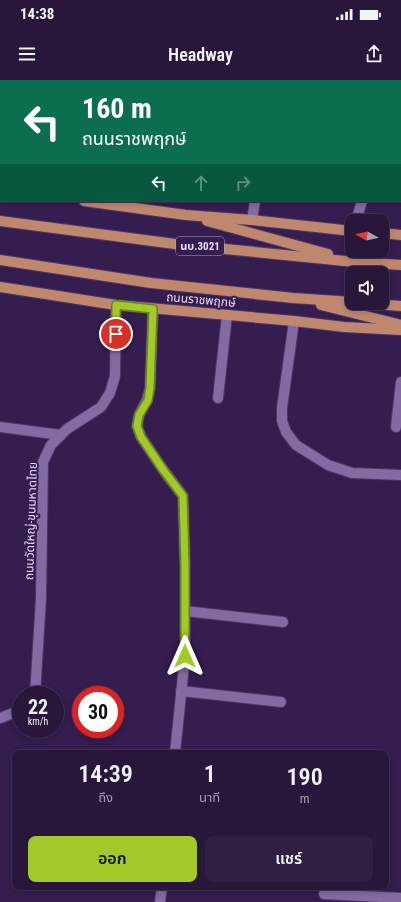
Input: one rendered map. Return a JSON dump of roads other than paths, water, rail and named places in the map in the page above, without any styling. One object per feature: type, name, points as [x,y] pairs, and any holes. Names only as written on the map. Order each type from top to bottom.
[{"type":"main road","points":[[102,202],[186,215],[252,220],[345,230]]},
{"type":"main road","points":[[186,215],[355,262]]},
{"type":"main road","name":"นบ.3021","points":[[0,221],[175,244],[355,262],[401,265]]},
{"type":"main road","points":[[389,234],[401,235]]},
{"type":"main road","name":"ถนนราชพฤกษ์","points":[[0,260],[151,283],[293,298],[345,302]]},
{"type":"main road","name":"ถนนราชพฤกษ์","points":[[0,286],[116,305],[344,327],[401,330]]},
{"type":"main road","points":[[293,298],[401,325]]},
{"type":"main road","points":[[389,305],[401,306]]},
{"type":"street","points":[[252,220],[255,202]]},
{"type":"street","points":[[358,214],[362,202]]},
{"type":"street","name":"ถนนวัดใหญ่-ขุนมหาดไทย","points":[[36,686],[41,598],[44,462],[50,445],[67,429],[102,407],[110,393],[115,376],[116,305]]},
{"type":"street","points":[[153,309],[150,388],[148,400],[139,415],[137,426],[141,437],[183,496],[185,656],[175,750]]},
{"type":"street","points":[[218,398],[227,315]]},
{"type":"street","points":[[294,321],[282,408],[282,421],[286,432],[296,445],[328,465],[352,473],[401,475]]},
{"type":"street","points":[[396,427],[401,382]]},
{"type":"street","points":[[0,427],[61,435]]},
{"type":"street","points":[[185,611],[283,622]]},
{"type":"street","points":[[181,691],[281,702]]},
{"type":"street","points":[[0,718],[12,714]]},
{"type":"street","points":[[160,902],[162,890]]},
{"type":"street","points":[[324,894],[401,898]]}]
